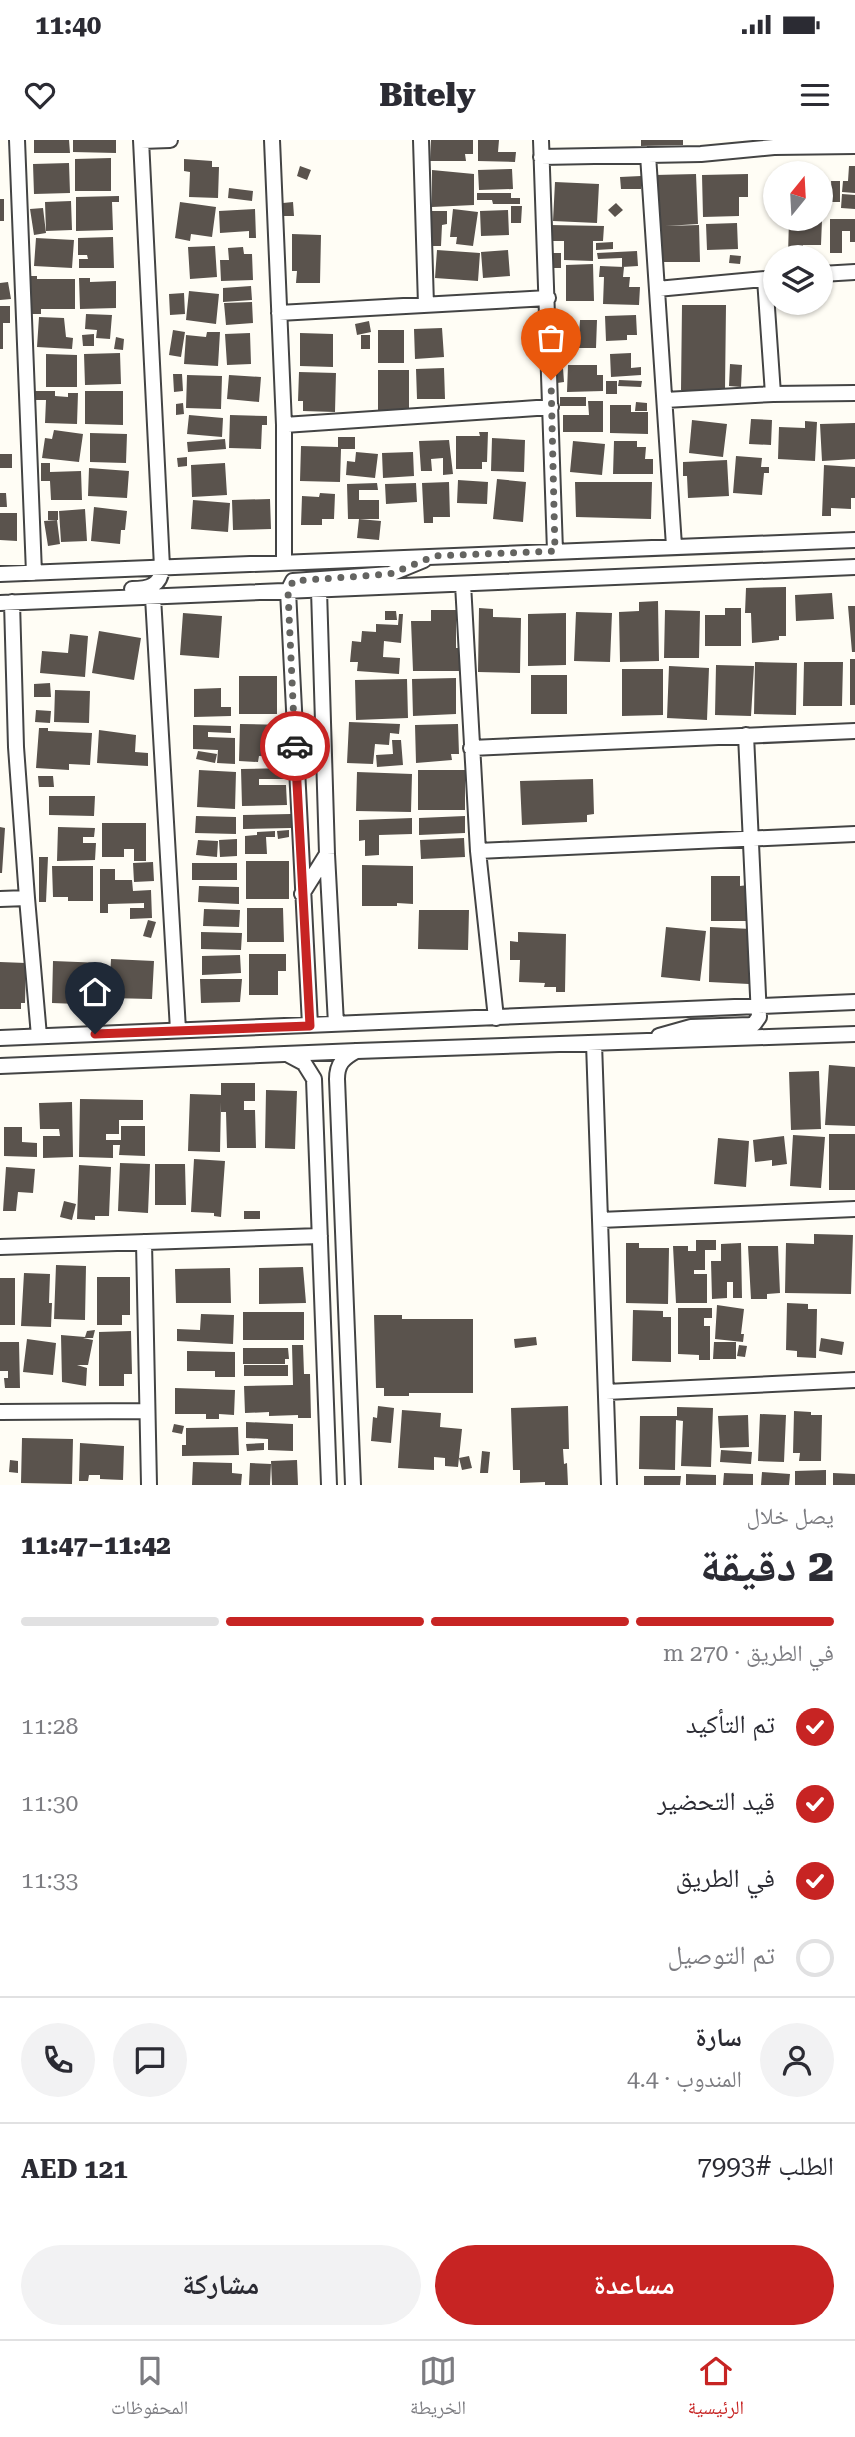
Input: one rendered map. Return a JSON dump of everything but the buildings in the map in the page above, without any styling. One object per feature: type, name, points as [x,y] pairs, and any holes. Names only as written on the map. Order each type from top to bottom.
[{"type":"street","points":[[17,140],[34,573]]},
{"type":"street","points":[[61,600],[78,590],[146,589],[156,585],[161,575],[141,141],[170,140]]},
{"type":"street","points":[[272,140],[284,425],[284,562]]},
{"type":"street","points":[[421,140],[426,305]]},
{"type":"street","points":[[541,140],[555,551]]},
{"type":"street","points":[[541,157],[701,154],[774,143],[855,146]]},
{"type":"street","points":[[648,155],[674,546]]},
{"type":"street","points":[[833,273],[855,272]]},
{"type":"street","points":[[657,289],[763,280]]},
{"type":"street","points":[[279,313],[548,298]]},
{"type":"street","points":[[771,315],[773,394]]},
{"type":"street","points":[[665,400],[855,393]]},
{"type":"street","points":[[284,425],[551,407]]},
{"type":"street","points":[[0,574],[855,540]]},
{"type":"street","points":[[310,1026],[288,592],[293,581],[390,574],[435,556]]},
{"type":"street","points":[[39,1036],[6,603],[855,567]]},
{"type":"street","points":[[463,584],[478,851],[496,1018]]},
{"type":"street","points":[[318,590],[336,1024]]},
{"type":"street","points":[[153,597],[178,1030]]},
{"type":"street","points":[[471,748],[855,731]]},
{"type":"street","points":[[635,1042],[691,1027],[754,1024],[759,1017],[746,736]]},
{"type":"street","points":[[0,748],[16,747]]},
{"type":"street","points":[[478,851],[855,834]]},
{"type":"street","points":[[302,894],[327,854]]},
{"type":"street","points":[[0,899],[27,898]]},
{"type":"street","points":[[0,1038],[855,1002]]},
{"type":"street","points":[[0,1066],[855,1034]]},
{"type":"street","points":[[594,1043],[609,1485]]},
{"type":"street","points":[[353,1485],[337,1093],[339,1064],[357,1051]]},
{"type":"street","points":[[287,1054],[304,1063],[310,1071],[314,1093],[329,1485]]},
{"type":"street","points":[[314,1093],[319,1081],[325,1079],[334,1085],[337,1093]]},
{"type":"street","points":[[600,1220],[855,1209]]},
{"type":"street","points":[[0,1247],[320,1236]]},
{"type":"street","points":[[144,1242],[149,1485]]},
{"type":"street","points":[[606,1392],[855,1380]]},
{"type":"street","points":[[0,1412],[146,1411]]},
{"type":"way so far","points":[[295,746],[288,592],[293,581],[390,574],[435,556],[555,551],[551,380]]},
{"type":"route","points":[[95,1034],[310,1026],[295,746]]}]
